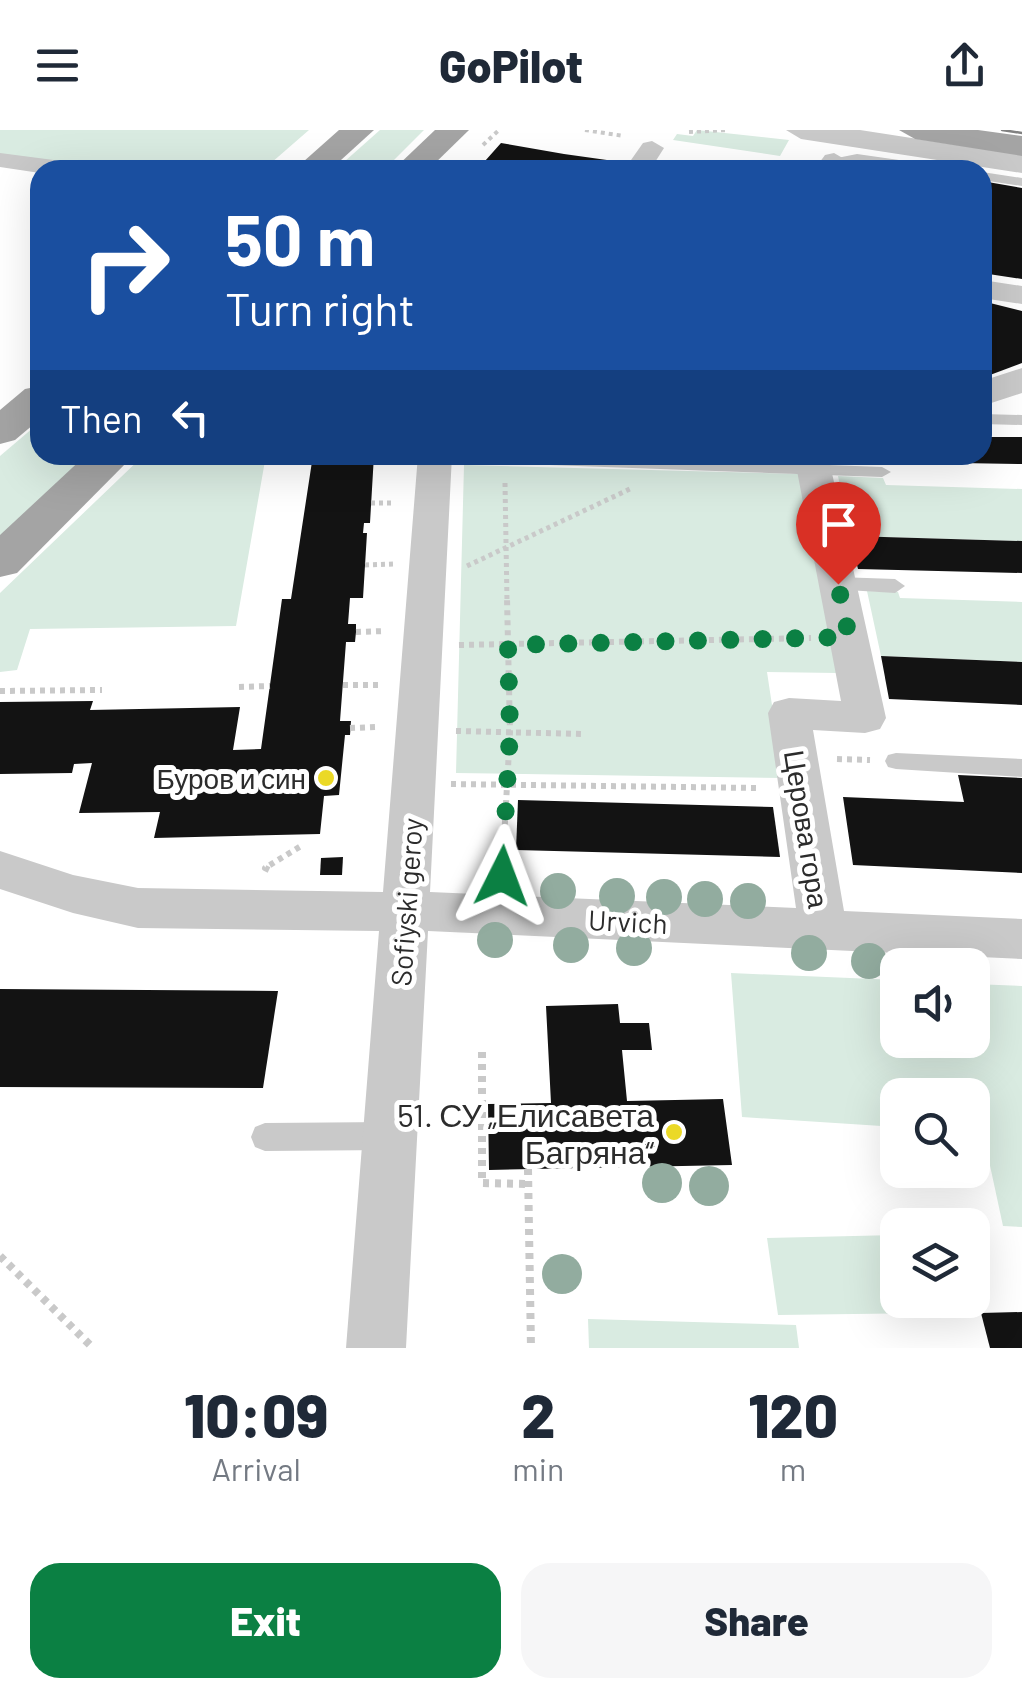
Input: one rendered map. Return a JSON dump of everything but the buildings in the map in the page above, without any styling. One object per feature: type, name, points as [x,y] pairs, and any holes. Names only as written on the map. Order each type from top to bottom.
[{"type":"main road","points":[[322,160],[358,130]]},
{"type":"main road","points":[[420,160],[453,130]]},
{"type":"main road","points":[[915,130],[1022,146]]},
{"type":"main road","points":[[0,431],[30,406]]},
{"type":"main road","points":[[0,562],[102,465]]},
{"type":"street","points":[[801,130],[1022,164]]},
{"type":"street","points":[[639,160],[642,143]]},
{"type":"street","points":[[0,160],[30,164]]},
{"type":"street","points":[[992,290],[1022,295]]},
{"type":"street","points":[[992,390],[1022,380]]},
{"type":"street","name":"Sofiyski geroy","points":[[376,1348],[434,465]]},
{"type":"street","name":"Церова гора","points":[[814,465],[865,718],[789,713],[823,930]]},
{"type":"street","name":"Urvich","points":[[0,870],[73,894],[138,908],[405,912],[1022,939]]},
{"type":"lane","points":[[992,178],[1022,182]]},
{"type":"lane","points":[[992,419],[1022,420]]},
{"type":"lane","points":[[834,465],[882,472]]},
{"type":"lane","points":[[838,584],[895,586]]},
{"type":"lane","points":[[896,761],[1022,768]]},
{"type":"lane","points":[[265,1137],[390,1136]]},
{"type":"path","points":[[492,136],[499,130]]},
{"type":"path","points":[[586,130],[642,143]]},
{"type":"path","points":[[611,130],[629,130]]},
{"type":"path","points":[[677,133],[728,130]]},
{"type":"path","points":[[502,876],[510,732],[504,465]]},
{"type":"path","points":[[465,567],[680,465]]},
{"type":"path","points":[[371,503],[402,502]]},
{"type":"path","points":[[365,565],[396,564]]},
{"type":"path","points":[[356,632],[388,631]]},
{"type":"path","points":[[448,645],[849,637]]},
{"type":"path","points":[[343,685],[382,685]]},
{"type":"path","points":[[239,687],[270,686]]},
{"type":"path","points":[[0,691],[102,690]]},
{"type":"path","points":[[350,728],[377,727]]},
{"type":"path","points":[[445,731],[584,734]]},
{"type":"path","points":[[443,784],[507,785],[798,772],[896,761]]},
{"type":"path","points":[[482,1052],[482,1182],[529,1184]]},
{"type":"path","points":[[528,1169],[531,1348]]},
{"type":"path","points":[[0,1256],[93,1348]]},
{"type":"green space","points":[[0,130],[309,130],[274,160],[41,160],[0,154]]},
{"type":"green space","points":[[380,130],[424,130],[394,160],[346,160]]},
{"type":"green space","points":[[697,130],[789,140],[780,156],[673,140],[677,134],[693,136]]},
{"type":"green space","points":[[30,430],[30,465],[84,465],[0,543],[0,456]]},
{"type":"green space","points":[[134,465],[264,465],[236,626],[30,629],[17,670],[0,672],[0,593]]},
{"type":"green space","points":[[464,465],[802,474],[837,673],[767,672],[783,778],[456,773]]},
{"type":"green space","points":[[838,476],[883,478],[886,485],[1022,489],[1022,541],[850,536]]},
{"type":"green space","points":[[867,591],[898,592],[900,598],[1022,602],[1022,662],[881,656]]},
{"type":"green space","points":[[731,973],[880,979],[880,1058],[990,1058],[990,985],[1022,986],[1022,1227],[1003,1226],[990,1166],[990,1078],[880,1078],[880,1126],[742,1117]]},
{"type":"green space","points":[[880,1235],[880,1314],[778,1315],[767,1238]]},
{"type":"green space","points":[[588,1319],[796,1325],[799,1348],[589,1348]]},
{"type":"tram line","points":[[1002,130],[1022,133]]},
{"type":"place","name":"Буров и син","points":[[326,778]]},
{"type":"place","name":"51. СУ „Елисавета Багряна“","points":[[674,1132]]},
{"type":"route","points":[[502,876],[510,732],[508,645],[849,637],[838,584]]}]
